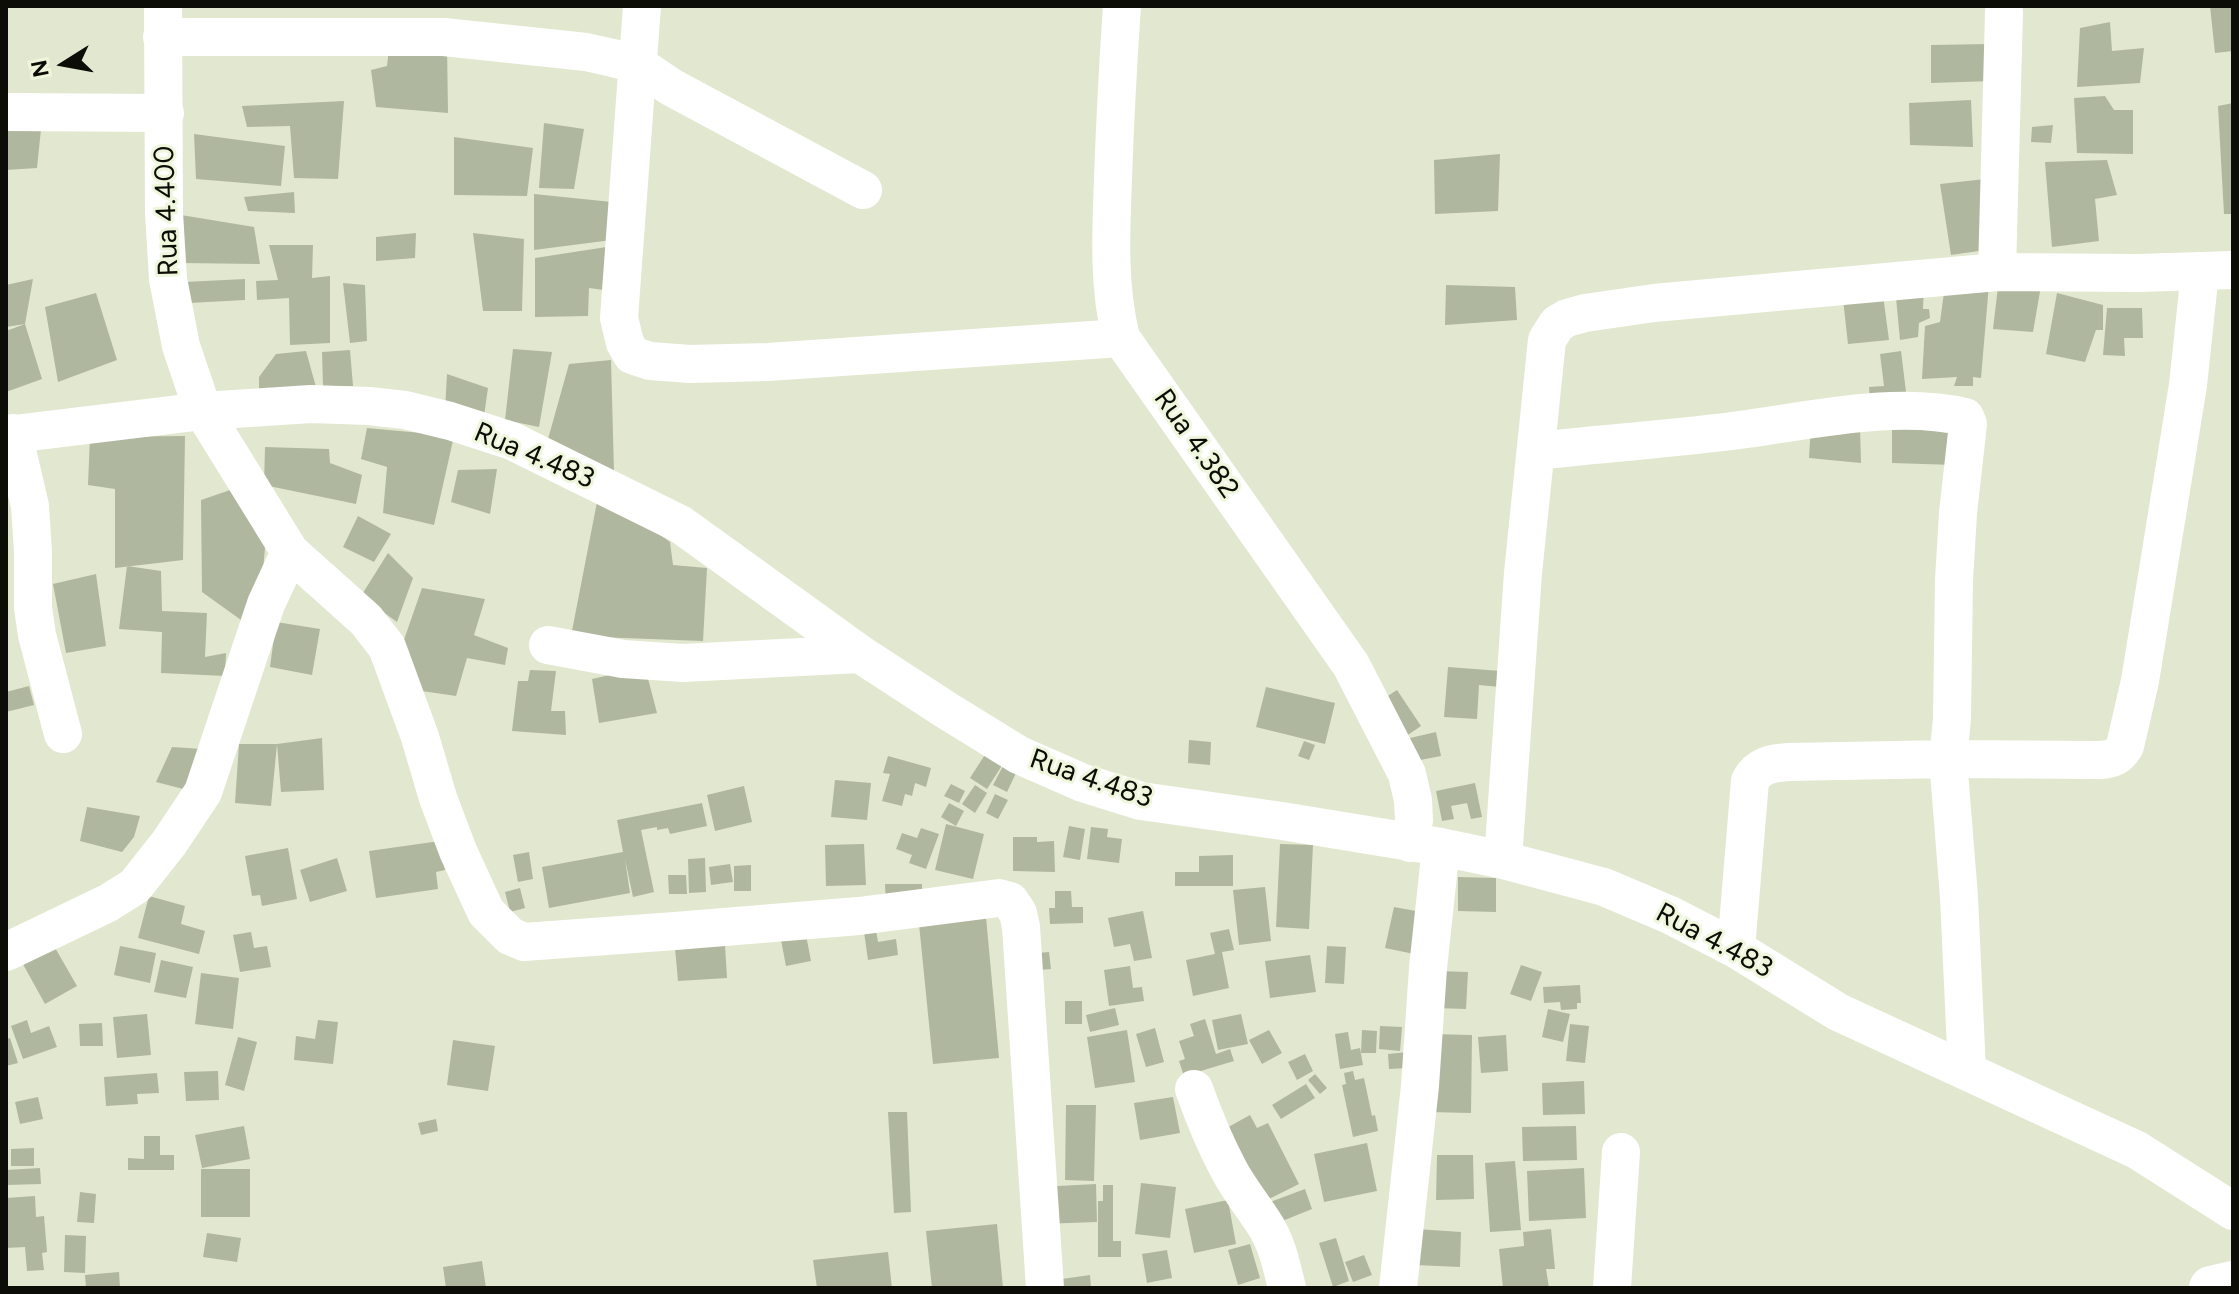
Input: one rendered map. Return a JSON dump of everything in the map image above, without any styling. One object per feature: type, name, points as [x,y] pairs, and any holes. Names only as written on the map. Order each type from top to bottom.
[{"type":"main road","points":[[2211,1288],[2233,1283]]},
{"type":"street","points":[[642,6],[619,318],[625,343],[632,355],[650,361],[690,364],[768,362],[1121,338]]},
{"type":"street","name":"Rua 4.382","points":[[1122,6],[1116,82],[1111,255],[1114,311],[1121,338],[1351,665],[1407,774],[1414,820],[1425,845],[1428,968],[1420,1086],[1398,1288]]},
{"type":"street","points":[[1997,272],[2004,12]]},
{"type":"street","points":[[163,22],[444,37],[586,52],[637,64],[671,87],[863,190]]},
{"type":"street","name":"Rua 4.400","points":[[163,22],[164,213],[168,279],[181,346],[203,411],[290,552],[366,620],[387,647],[420,737],[438,798],[486,912],[510,936],[524,942],[859,916],[999,898],[1010,901],[1018,913],[1021,927],[1045,1288]]},
{"type":"street","points":[[6,112],[165,113]]},
{"type":"street","points":[[1503,860],[1523,573],[1547,340],[1557,324],[1585,313],[1654,303],[1997,272],[2217,271],[2188,385],[2140,681],[2125,746],[2120,755],[2100,760],[1789,762],[1772,763],[1755,771],[1748,797],[1736,949]]},
{"type":"street","name":"Rua 4.483","points":[[10,434],[203,411],[311,404],[405,410],[512,441],[680,524],[860,654],[1019,755],[1083,783],[1141,801],[1425,845],[1503,860],[1604,887],[1670,915],[1736,949],[1838,1012],[2137,1150],[2233,1211]]},
{"type":"street","points":[[1536,451],[1728,432],[1886,411],[1921,411],[1965,417],[1968,424],[1958,513],[1948,759],[1959,897],[1967,1071]]},
{"type":"street","points":[[10,434],[30,506],[33,608],[37,635],[63,734]]},
{"type":"street","points":[[6,952],[108,903],[135,886],[169,843],[203,792],[266,604],[290,552]]},
{"type":"street","points":[[548,645],[623,659],[683,663],[860,654]]},
{"type":"street","points":[[1194,1089],[1229,1170],[1276,1247],[1287,1288]]},
{"type":"street","points":[[1612,1288],[1621,1152]]},
{"type":"building","points":[[2210,6],[2233,6],[2233,51],[2215,53]]},
{"type":"building","points":[[2110,22],[2112,51],[2144,48],[2140,83],[2077,87],[2080,28]]},
{"type":"building","points":[[1990,44],[1993,81],[1931,83],[1931,45]]},
{"type":"building","points":[[447,46],[448,113],[376,107],[371,70],[387,66],[389,48]]},
{"type":"building","points":[[2105,96],[2114,110],[2133,110],[2133,154],[2077,153],[2074,98]]},
{"type":"building","points":[[1971,100],[1973,147],[1910,145],[1909,103]]},
{"type":"building","points":[[344,101],[338,179],[294,178],[290,126],[247,127],[242,106]]},
{"type":"building","points":[[2233,103],[2233,214],[2224,214],[2218,106]]},
{"type":"building","points":[[544,123],[584,129],[574,189],[539,188]]},
{"type":"building","points":[[2053,125],[2051,143],[2031,142],[2032,127]]},
{"type":"building","points":[[6,129],[41,129],[37,168],[6,170]]},
{"type":"building","points":[[194,134],[285,146],[281,186],[196,179]]},
{"type":"building","points":[[454,137],[533,148],[527,196],[454,195]]},
{"type":"building","points":[[1500,154],[1498,211],[1435,214],[1434,160]]},
{"type":"building","points":[[2107,160],[2117,195],[2095,199],[2099,241],[2052,247],[2045,162]]},
{"type":"building","points":[[1985,179],[1992,249],[1951,255],[1940,184]]},
{"type":"building","points":[[294,192],[295,213],[248,211],[244,197]]},
{"type":"building","points":[[534,194],[612,202],[612,240],[534,250]]},
{"type":"building","points":[[181,215],[254,227],[260,264],[181,263]]},
{"type":"building","points":[[416,233],[415,258],[376,261],[376,237]]},
{"type":"building","points":[[473,233],[524,239],[522,311],[483,311]]},
{"type":"building","points":[[269,245],[313,245],[312,278],[330,276],[330,343],[290,345],[289,298],[257,300],[256,281],[278,280]]},
{"type":"building","points":[[613,246],[611,291],[589,288],[588,316],[535,317],[535,258]]},
{"type":"building","points":[[1999,278],[2042,280],[2033,332],[1993,329]]},
{"type":"building","points":[[33,279],[25,324],[6,327],[6,285]]},
{"type":"building","points":[[245,279],[245,300],[189,303],[185,282]]},
{"type":"building","points":[[343,283],[365,285],[367,341],[350,343]]},
{"type":"building","points":[[1989,284],[1981,378],[1973,377],[1973,386],[1954,386],[1957,377],[1922,379],[1925,326],[1940,322],[1945,285]]},
{"type":"building","points":[[1446,285],[1515,287],[1517,320],[1445,325]]},
{"type":"building","points":[[1924,285],[1923,309],[1929,309],[1930,318],[1919,323],[1918,337],[1900,340],[1895,287]]},
{"type":"building","points":[[96,293],[117,360],[58,382],[45,307]]},
{"type":"building","points":[[2057,293],[2103,305],[2103,330],[2096,330],[2085,362],[2046,354]]},
{"type":"building","points":[[1883,295],[1889,340],[1848,344],[1843,299]]},
{"type":"building","points":[[2107,308],[2142,308],[2143,338],[2124,338],[2125,356],[2103,355]]},
{"type":"building","points":[[25,324],[42,379],[6,392],[6,331]]},
{"type":"building","points":[[513,349],[552,352],[539,427],[505,420]]},
{"type":"building","points":[[350,350],[353,386],[323,386],[322,352]]},
{"type":"building","points":[[306,351],[316,387],[259,390],[259,377],[276,354]]},
{"type":"building","points":[[1901,351],[1907,400],[1870,402],[1869,387],[1884,386],[1880,354]]},
{"type":"building","points":[[611,360],[614,472],[548,439],[569,364]]},
{"type":"building","points":[[447,374],[488,388],[484,416],[445,410]]},
{"type":"building","points":[[1892,422],[1954,424],[1954,465],[1892,463]]},
{"type":"building","points":[[1811,424],[1860,427],[1861,463],[1809,458]]},
{"type":"building","points":[[367,428],[454,436],[434,525],[383,513],[387,467],[361,459]]},
{"type":"building","points":[[185,436],[183,560],[115,568],[115,489],[88,485],[90,437]]},
{"type":"building","points":[[265,447],[329,449],[330,463],[362,475],[356,504],[264,485]]},
{"type":"building","points":[[497,469],[490,514],[451,502],[458,470]]},
{"type":"building","points":[[242,486],[266,536],[261,595],[248,625],[202,592],[201,500]]},
{"type":"building","points":[[597,502],[616,504],[670,542],[673,565],[707,568],[703,641],[571,636]]},
{"type":"building","points":[[358,516],[391,534],[374,562],[343,547]]},
{"type":"building","points":[[388,553],[413,578],[397,622],[361,596]]},
{"type":"building","points":[[127,566],[161,571],[162,611],[207,613],[205,657],[226,653],[225,676],[161,673],[162,632],[119,629]]},
{"type":"building","points":[[96,574],[106,646],[66,653],[53,584]]},
{"type":"building","points":[[422,588],[485,599],[474,635],[508,648],[505,665],[467,658],[456,696],[408,689],[398,657]]},
{"type":"building","points":[[276,622],[320,629],[312,675],[270,667]]},
{"type":"building","points":[[645,667],[657,713],[599,723],[592,679]]},
{"type":"building","points":[[1448,667],[1501,671],[1500,687],[1479,685],[1477,719],[1444,717]]},
{"type":"building","points":[[530,670],[556,671],[551,711],[565,711],[566,735],[512,731],[518,681],[528,681]]},
{"type":"building","points":[[29,686],[34,705],[6,712],[6,692]]},
{"type":"building","points":[[1266,687],[1335,703],[1325,744],[1256,727]]},
{"type":"building","points":[[1397,690],[1421,726],[1399,741],[1374,705]]},
{"type":"building","points":[[1436,732],[1441,756],[1415,761],[1410,738]]},
{"type":"building","points":[[322,738],[324,790],[281,792],[277,744]]},
{"type":"building","points":[[1189,740],[1211,742],[1210,765],[1188,763]]},
{"type":"building","points":[[1304,741],[1315,745],[1309,760],[1298,756]]},
{"type":"building","points":[[239,744],[277,744],[271,806],[235,803]]},
{"type":"building","points":[[172,747],[202,749],[191,791],[156,782]]},
{"type":"building","points":[[986,753],[1003,764],[987,789],[970,778]]},
{"type":"building","points":[[888,756],[931,768],[926,787],[915,783],[912,796],[905,794],[902,806],[882,801],[890,774],[883,773]]},
{"type":"building","points":[[1003,766],[1016,773],[1007,792],[993,785]]},
{"type":"building","points":[[835,780],[871,783],[867,820],[831,817]]},
{"type":"building","points":[[1475,783],[1482,817],[1471,819],[1467,803],[1451,806],[1454,819],[1442,821],[1436,791]]},
{"type":"building","points":[[951,784],[965,791],[959,803],[944,796]]},
{"type":"building","points":[[975,785],[987,793],[975,813],[962,804]]},
{"type":"building","points":[[744,786],[752,822],[715,831],[707,795]]},
{"type":"building","points":[[995,794],[1008,800],[998,819],[986,813]]},
{"type":"building","points":[[702,803],[707,826],[670,834],[668,828],[641,830],[654,892],[633,897],[625,859],[630,893],[549,908],[542,867],[623,852],[617,820]]},
{"type":"building","points":[[949,803],[964,811],[956,826],[941,817]]},
{"type":"building","points":[[87,807],[140,816],[134,837],[122,852],[80,841]]},
{"type":"building","points":[[946,824],[984,834],[973,879],[935,870]]},
{"type":"building","points":[[1069,826],[1085,829],[1080,860],[1063,857]]},
{"type":"building","points":[[1091,827],[1108,829],[1107,837],[1122,839],[1119,863],[1087,859]]},
{"type":"building","points":[[921,828],[939,834],[926,869],[909,863],[912,855],[896,849],[902,833],[917,838]]},
{"type":"building","points":[[1013,837],[1037,837],[1037,842],[1054,841],[1055,872],[1013,871]]},
{"type":"building","points":[[440,841],[445,870],[436,872],[438,889],[376,898],[369,851]]},
{"type":"building","points":[[864,844],[866,885],[826,886],[825,845]]},
{"type":"building","points":[[1280,844],[1313,845],[1309,929],[1276,927]]},
{"type":"building","points":[[288,848],[297,899],[262,906],[260,895],[252,896],[245,856]]},
{"type":"building","points":[[529,852],[533,879],[518,882],[513,855]]},
{"type":"building","points":[[1233,855],[1233,886],[1175,886],[1175,872],[1199,872],[1199,856]]},
{"type":"building","points":[[337,858],[347,891],[310,902],[300,870]]},
{"type":"building","points":[[705,858],[706,892],[689,893],[688,859]]},
{"type":"building","points":[[730,864],[733,882],[711,885],[709,867]]},
{"type":"building","points":[[751,865],[751,891],[734,891],[734,866]]},
{"type":"building","points":[[668,875],[686,875],[687,894],[669,894]]},
{"type":"building","points":[[1458,877],[1496,878],[1496,912],[1458,911]]},
{"type":"building","points":[[885,884],[922,884],[922,905],[886,905]]},
{"type":"building","points":[[1265,887],[1271,941],[1239,945],[1233,890]]},
{"type":"building","points":[[520,888],[525,908],[510,912],[505,892]]},
{"type":"building","points":[[1055,891],[1071,891],[1072,907],[1083,907],[1083,923],[1050,924],[1049,908],[1055,908]]},
{"type":"building","points":[[149,896],[185,906],[181,924],[205,931],[199,954],[138,938]]},
{"type":"building","points":[[1394,907],[1427,913],[1419,955],[1385,948]]},
{"type":"building","points":[[1143,911],[1152,958],[1134,961],[1130,944],[1114,947],[1108,918]]},
{"type":"building","points":[[986,917],[999,1058],[933,1064],[919,924]]},
{"type":"building","points":[[1229,929],[1234,950],[1222,952],[1229,988],[1193,996],[1186,960],[1215,954],[1210,933]]},
{"type":"building","points":[[876,930],[878,942],[896,939],[898,955],[868,960],[864,932]]},
{"type":"building","points":[[251,932],[254,948],[267,946],[271,967],[240,972],[233,935]]},
{"type":"building","points":[[806,935],[811,961],[786,966],[781,940]]},
{"type":"building","points":[[50,939],[77,986],[45,1004],[19,957]]},
{"type":"building","points":[[725,945],[727,978],[678,981],[675,948]]},
{"type":"building","points":[[120,946],[156,953],[150,983],[114,975]]},
{"type":"building","points":[[1327,946],[1346,947],[1344,984],[1325,983]]},
{"type":"building","points":[[1049,952],[1051,969],[1028,971],[1026,954]]},
{"type":"building","points":[[1310,955],[1316,992],[1270,998],[1265,961]]},
{"type":"building","points":[[161,960],[193,967],[186,998],[154,992]]},
{"type":"building","points":[[1521,965],[1542,972],[1531,1001],[1510,994]]},
{"type":"building","points":[[1130,966],[1133,988],[1142,987],[1144,1001],[1109,1006],[1104,970]]},
{"type":"building","points":[[1437,971],[1468,972],[1466,1009],[1435,1008]]},
{"type":"building","points":[[201,973],[239,978],[233,1029],[195,1024]]},
{"type":"building","points":[[1580,985],[1581,1003],[1577,1003],[1577,1009],[1561,1010],[1560,1002],[1544,1003],[1543,987]]},
{"type":"building","points":[[1065,1001],[1082,1001],[1082,1024],[1065,1024]]},
{"type":"building","points":[[1115,1008],[1119,1025],[1090,1032],[1086,1015]]},
{"type":"building","points":[[1548,1009],[1570,1014],[1563,1042],[1542,1037]]},
{"type":"building","points":[[147,1014],[151,1055],[117,1058],[113,1017]]},
{"type":"building","points":[[1241,1014],[1248,1044],[1218,1050],[1212,1020]]},
{"type":"building","points":[[1205,1019],[1216,1054],[1230,1049],[1234,1061],[1184,1076],[1179,1061],[1185,1059],[1179,1041],[1194,1036],[1190,1024]]},
{"type":"building","points":[[27,1020],[31,1033],[49,1026],[57,1047],[23,1059],[11,1026]]},
{"type":"building","points":[[318,1020],[338,1022],[333,1064],[294,1060],[296,1036],[315,1039]]},
{"type":"building","points":[[102,1023],[103,1046],[80,1046],[79,1024]]},
{"type":"building","points":[[1570,1024],[1589,1026],[1585,1063],[1566,1061]]},
{"type":"building","points":[[1380,1026],[1402,1027],[1400,1051],[1379,1049]]},
{"type":"building","points":[[1155,1028],[1164,1062],[1146,1067],[1136,1034]]},
{"type":"building","points":[[1127,1030],[1135,1082],[1095,1088],[1087,1037]]},
{"type":"building","points":[[1269,1030],[1282,1053],[1262,1064],[1249,1040]]},
{"type":"building","points":[[1362,1030],[1377,1031],[1376,1053],[1361,1053]]},
{"type":"building","points":[[1348,1032],[1351,1050],[1360,1048],[1363,1065],[1340,1069],[1335,1034]]},
{"type":"building","points":[[1429,1034],[1472,1035],[1471,1113],[1428,1112]]},
{"type":"building","points":[[1506,1035],[1508,1071],[1481,1073],[1478,1037]]},
{"type":"building","points":[[238,1037],[257,1042],[244,1091],[225,1085]]},
{"type":"building","points":[[10,1038],[18,1063],[6,1066],[6,1039]]},
{"type":"building","points":[[453,1040],[495,1046],[488,1091],[447,1085]]},
{"type":"building","points":[[1408,1052],[1409,1068],[1389,1069],[1388,1054]]},
{"type":"building","points":[[1305,1054],[1313,1071],[1297,1080],[1288,1062]]},
{"type":"building","points":[[218,1071],[219,1100],[186,1101],[184,1072]]},
{"type":"building","points":[[1353,1071],[1355,1080],[1364,1078],[1378,1131],[1353,1137],[1342,1085],[1346,1084],[1344,1073]]},
{"type":"building","points":[[157,1073],[159,1093],[137,1094],[138,1104],[106,1106],[104,1077]]},
{"type":"building","points":[[1315,1074],[1327,1088],[1320,1094],[1308,1080]]},
{"type":"building","points":[[1584,1081],[1585,1114],[1543,1115],[1542,1083]]},
{"type":"building","points":[[1306,1084],[1315,1098],[1281,1119],[1272,1105]]},
{"type":"building","points":[[38,1097],[43,1119],[20,1124],[15,1102]]},
{"type":"building","points":[[1173,1097],[1180,1133],[1140,1140],[1134,1103]]},
{"type":"building","points":[[1066,1105],[1096,1105],[1094,1181],[1065,1180]]},
{"type":"building","points":[[888,1112],[907,1112],[911,1212],[894,1213]]},
{"type":"building","points":[[1250,1115],[1257,1128],[1268,1123],[1299,1184],[1261,1203],[1223,1130]]},
{"type":"building","points":[[436,1119],[438,1131],[421,1135],[418,1123]]},
{"type":"building","points":[[244,1126],[250,1159],[202,1168],[195,1135]]},
{"type":"building","points":[[1576,1126],[1577,1160],[1523,1161],[1522,1127]]},
{"type":"building","points":[[144,1136],[160,1136],[160,1155],[174,1155],[174,1170],[128,1170],[128,1158],[144,1159]]},
{"type":"building","points":[[1367,1143],[1377,1191],[1324,1202],[1314,1154]]},
{"type":"building","points":[[34,1148],[34,1166],[11,1166],[11,1149]]},
{"type":"building","points":[[1437,1155],[1473,1155],[1474,1199],[1436,1200]]},
{"type":"building","points":[[1515,1161],[1521,1230],[1490,1232],[1485,1163]]},
{"type":"building","points":[[40,1168],[41,1184],[6,1185],[6,1170]]},
{"type":"building","points":[[1584,1168],[1586,1218],[1529,1221],[1527,1171]]},
{"type":"building","points":[[201,1169],[250,1169],[250,1217],[201,1217]]},
{"type":"building","points":[[1141,1183],[1176,1187],[1170,1238],[1135,1234]]},
{"type":"building","points":[[1096,1184],[1097,1222],[1041,1224],[1040,1187]]},
{"type":"building","points":[[1103,1185],[1113,1185],[1113,1241],[1121,1241],[1121,1257],[1098,1257],[1098,1201],[1103,1201]]},
{"type":"building","points":[[1305,1189],[1312,1209],[1270,1226],[1262,1205]]},
{"type":"building","points":[[80,1192],[96,1194],[94,1223],[77,1222]]},
{"type":"building","points":[[35,1196],[36,1217],[44,1216],[47,1252],[42,1253],[44,1270],[27,1271],[25,1247],[6,1248],[6,1198]]},
{"type":"building","points":[[1228,1200],[1236,1244],[1194,1253],[1185,1209]]},
{"type":"building","points":[[997,1224],[1003,1288],[932,1288],[926,1231]]},
{"type":"building","points":[[1416,1229],[1461,1232],[1460,1267],[1415,1265]]},
{"type":"building","points":[[1551,1229],[1555,1269],[1546,1269],[1549,1288],[1503,1288],[1499,1249],[1524,1246],[1523,1232]]},
{"type":"building","points":[[207,1233],[241,1238],[237,1262],[203,1257]]},
{"type":"building","points":[[65,1235],[86,1236],[85,1273],[64,1272]]},
{"type":"building","points":[[1336,1238],[1349,1281],[1333,1287],[1319,1243]]},
{"type":"building","points":[[1250,1244],[1260,1278],[1238,1285],[1228,1250]]},
{"type":"building","points":[[1167,1250],[1172,1278],[1147,1283],[1142,1254]]},
{"type":"building","points":[[888,1252],[892,1288],[817,1288],[813,1260]]},
{"type":"building","points":[[1364,1255],[1372,1275],[1353,1282],[1345,1262]]},
{"type":"building","points":[[482,1261],[486,1288],[446,1288],[443,1267]]},
{"type":"building","points":[[119,1272],[120,1288],[86,1288],[85,1275]]},
{"type":"building","points":[[1090,1275],[1091,1288],[1049,1288],[1048,1281]]}]
